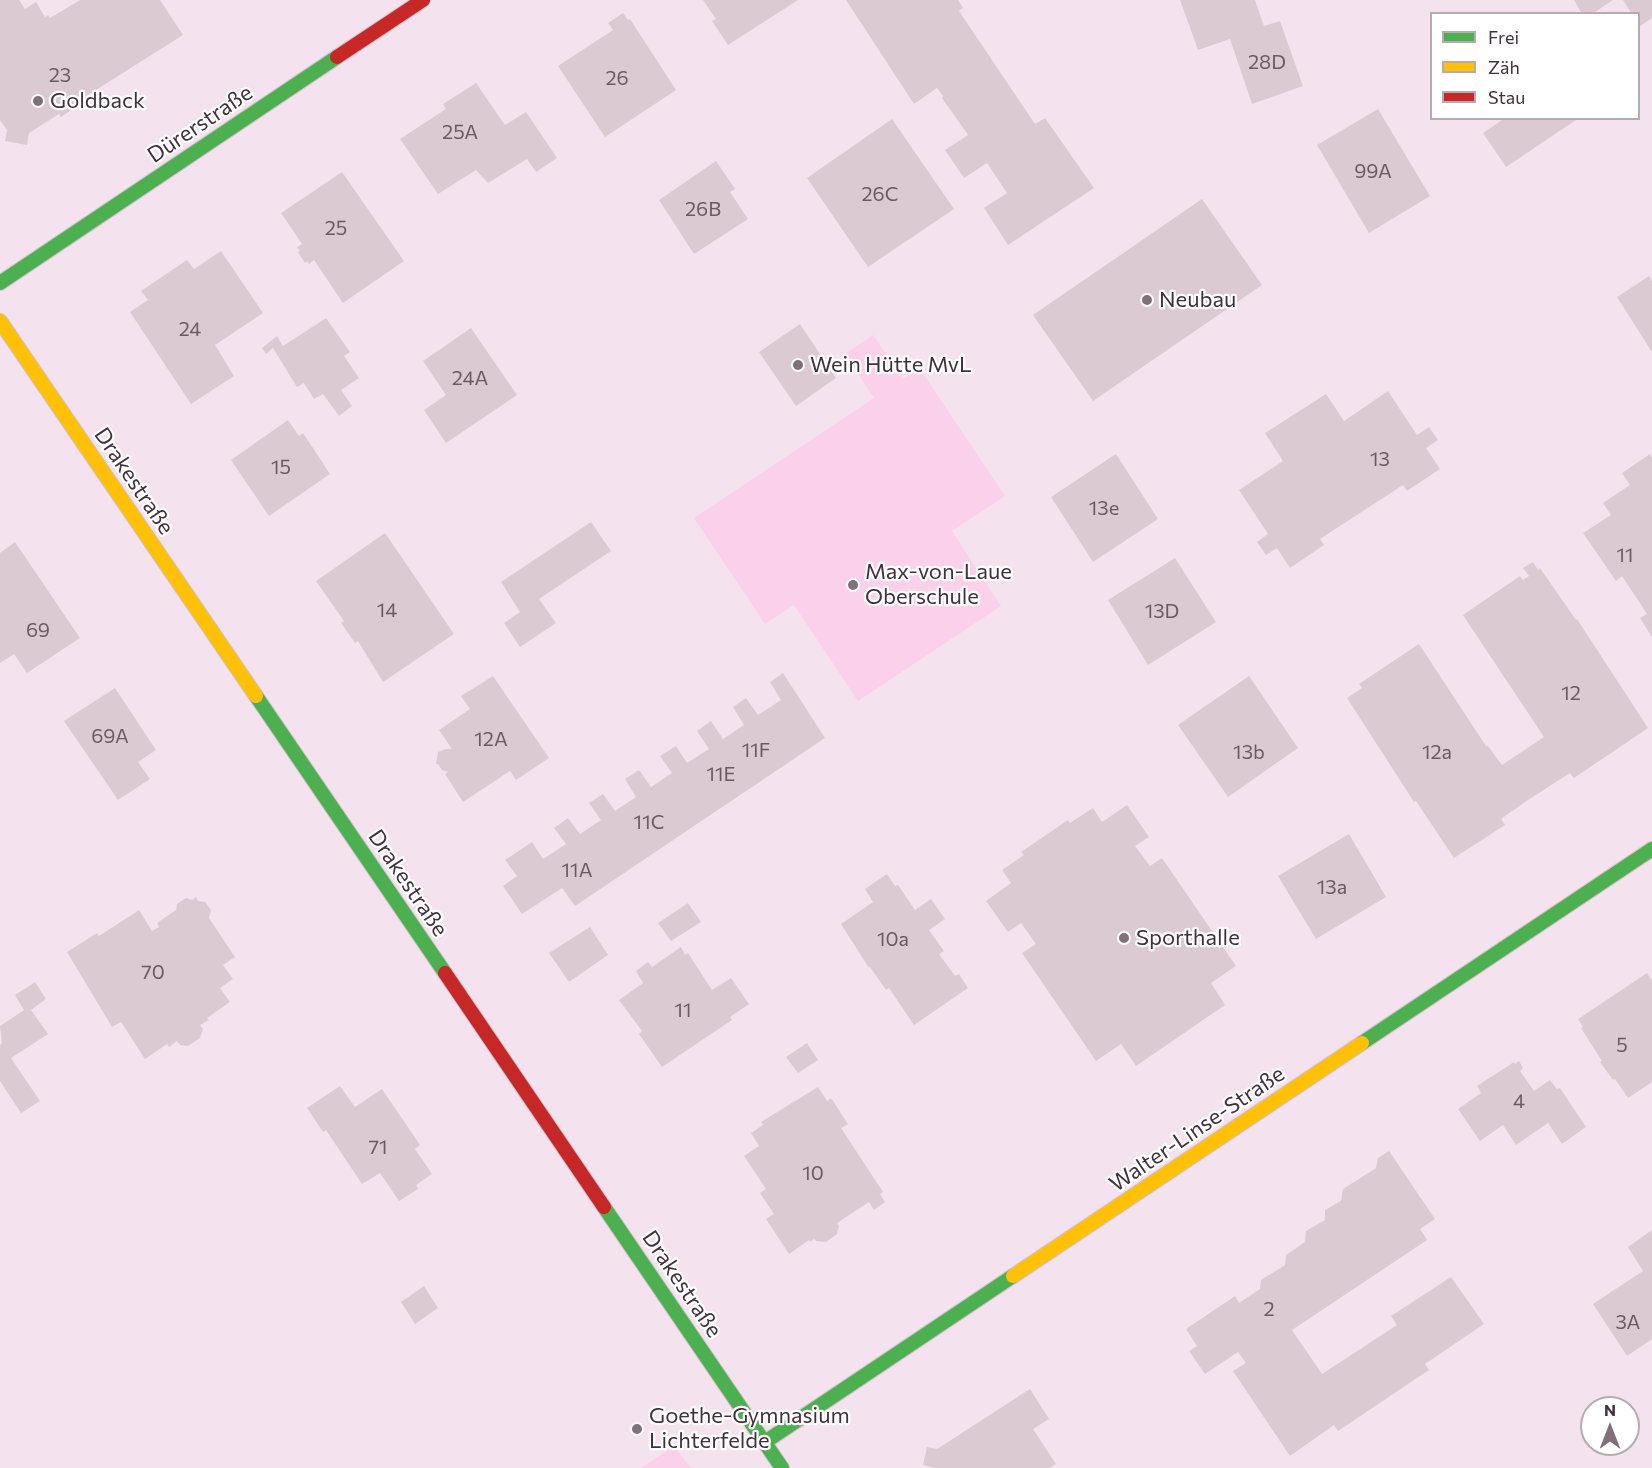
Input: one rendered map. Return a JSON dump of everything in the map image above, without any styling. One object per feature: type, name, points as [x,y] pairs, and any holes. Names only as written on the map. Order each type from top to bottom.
[{"type":"street","name":"Dürerstraße","points":[[0,283],[423,0]]},
{"type":"street","name":"Drakestraße","points":[[0,321],[782,1468]]},
{"type":"street","name":"Walter-Linse-Straße","points":[[765,1442],[1652,849]]},
{"type":"shaded area","points":[[873,335],[903,379],[920,369],[1005,496],[952,531],[1001,606],[858,701],[794,605],[765,624],[694,518],[874,398],[845,354]]},
{"type":"shaded area","points":[[674,1446],[691,1468],[641,1468]]},
{"type":"building","points":[[0,0],[19,0],[25,9],[36,2],[45,17],[48,15],[50,18],[80,0],[160,0],[183,35],[88,95],[90,97],[61,117],[59,114],[29,133],[27,145],[5,141],[7,130],[0,120]]},
{"type":"building","points":[[703,0],[798,0],[728,45],[712,21],[716,19]]},
{"type":"building","points":[[846,0],[958,0],[963,8],[959,11],[1035,124],[1045,118],[1094,188],[1008,245],[984,208],[1007,193],[987,163],[964,178],[945,150],[968,135],[942,98],[943,96],[937,88],[914,104]]},
{"type":"building","points":[[1180,0],[1255,0],[1264,26],[1280,21],[1303,86],[1252,104],[1230,39],[1198,50]]},
{"type":"building","points":[[1574,0],[1613,0],[1595,12],[1581,12]]},
{"type":"building","points":[[1623,0],[1652,0],[1652,18],[1640,26],[1640,12],[1631,12]]},
{"type":"building","points":[[623,13],[628,20],[630,19],[676,90],[605,137],[558,66],[613,30],[608,23]]},
{"type":"building","points":[[476,83],[505,125],[526,112],[557,158],[536,172],[527,159],[488,183],[476,170],[438,194],[400,139],[446,109],[443,104]]},
{"type":"building","points":[[1378,109],[1430,196],[1369,233],[1317,145]]},
{"type":"building","points":[[892,119],[954,209],[868,267],[807,178]]},
{"type":"building","points":[[1502,120],[1576,120],[1506,167],[1483,133]]},
{"type":"building","points":[[716,161],[735,189],[730,192],[748,219],[694,254],[659,200]]},
{"type":"building","points":[[342,172],[404,261],[343,303],[314,260],[309,264],[307,261],[305,263],[297,247],[302,244],[281,213]]},
{"type":"building","name":"Neubau","points":[[1202,199],[1262,285],[1093,401],[1033,315]]},
{"type":"building","points":[[221,251],[263,313],[215,345],[234,376],[191,404],[130,312],[148,300],[141,291],[187,260],[194,269]]},
{"type":"building","points":[[1649,276],[1652,281],[1652,352],[1617,297]]},
{"type":"building","points":[[326,318],[350,352],[344,356],[359,378],[341,390],[352,406],[339,416],[323,394],[314,399],[304,383],[297,387],[273,348],[266,354],[262,348],[277,336],[283,346]]},
{"type":"building","name":"Wein Hütte MvL","points":[[800,324],[836,378],[796,406],[759,352]]},
{"type":"building","points":[[471,328],[517,395],[446,443],[424,410],[446,395],[423,361]]},
{"type":"building","points":[[1388,391],[1417,435],[1429,427],[1438,440],[1426,448],[1440,469],[1407,491],[1403,485],[1320,539],[1324,545],[1290,568],[1277,548],[1266,555],[1257,542],[1268,534],[1239,490],[1283,461],[1265,433],[1326,394],[1344,421]]},
{"type":"building","points":[[288,420],[299,436],[303,433],[330,474],[269,516],[231,460]]},
{"type":"building","points":[[1116,454],[1158,519],[1093,562],[1051,497]]},
{"type":"building","points":[[1650,454],[1652,458],[1652,637],[1640,618],[1647,614],[1622,576],[1616,581],[1583,533],[1611,515],[1603,503],[1630,485],[1622,473]]},
{"type":"building","points":[[591,522],[611,551],[539,599],[556,623],[520,647],[504,623],[520,612],[501,582]]},
{"type":"building","points":[[385,533],[454,634],[383,682],[358,641],[355,643],[341,623],[344,621],[316,581]]},
{"type":"building","points":[[15,542],[80,638],[27,673],[14,654],[0,663],[0,553]]},
{"type":"building","points":[[1175,558],[1216,622],[1148,665],[1108,600]]},
{"type":"building","points":[[1533,562],[1538,570],[1540,568],[1577,619],[1648,728],[1574,778],[1570,773],[1525,802],[1501,819],[1505,825],[1454,858],[1416,801],[1414,802],[1347,698],[1362,688],[1359,684],[1419,644],[1486,746],[1502,765],[1544,737],[1463,615],[1520,576],[1523,580],[1529,576],[1523,568]]},
{"type":"building","points":[[783,673],[825,738],[575,906],[562,888],[522,914],[503,886],[517,876],[505,860],[532,842],[543,859],[566,844],[554,828],[568,818],[580,834],[601,820],[589,803],[603,794],[615,811],[636,797],[625,779],[639,770],[651,787],[672,773],[660,756],[676,746],[687,763],[709,749],[697,731],[711,721],[723,739],[744,725],[733,707],[746,698],[758,715],[781,700],[770,682]]},
{"type":"building","points":[[493,676],[549,758],[516,780],[510,771],[463,802],[445,774],[448,772],[436,764],[438,752],[452,749],[439,730],[470,709],[461,696]]},
{"type":"building","points":[[1249,676],[1298,748],[1228,797],[1178,725]]},
{"type":"building","points":[[115,688],[156,750],[138,762],[150,779],[118,800],[64,721]]},
{"type":"building","name":"Sporthalle","points":[[1127,805],[1149,837],[1135,846],[1150,866],[1162,858],[1236,966],[1211,983],[1225,1005],[1136,1066],[1121,1044],[1096,1061],[1022,953],[1036,944],[1021,923],[1008,932],[986,901],[1011,883],[1002,870],[1024,855],[1021,852],[1068,820],[1070,823],[1093,808],[1102,822]]},
{"type":"building","points":[[1349,834],[1386,897],[1316,939],[1278,876]]},
{"type":"building","points":[[887,874],[895,886],[898,885],[915,910],[931,899],[945,919],[929,930],[944,951],[939,954],[955,976],[959,974],[968,988],[914,1025],[889,988],[886,990],[869,968],[841,924],[873,902],[865,889]]},
{"type":"building","points":[[196,897],[198,901],[205,902],[211,910],[209,918],[235,957],[223,965],[233,979],[220,988],[230,1002],[200,1025],[203,1029],[200,1038],[188,1046],[180,1045],[177,1041],[169,1047],[167,1044],[145,1059],[121,1022],[112,1027],[67,952],[97,933],[99,936],[139,910],[152,931],[159,927],[157,923],[176,910],[177,904],[186,898],[192,900]]},
{"type":"building","points":[[688,903],[701,922],[671,941],[658,923]]},
{"type":"building","points":[[590,927],[608,955],[569,982],[549,953]]},
{"type":"building","points":[[681,947],[685,955],[688,953],[712,990],[731,978],[749,1004],[730,1017],[732,1020],[662,1067],[639,1034],[642,1031],[619,1000],[643,983],[636,971],[648,962],[652,967]]},
{"type":"building","points":[[1647,973],[1652,980],[1652,1082],[1628,1098],[1600,1062],[1602,1061],[1581,1028],[1583,1027],[1578,1019]]},
{"type":"building","points":[[35,982],[46,999],[31,1010],[48,1034],[11,1058],[40,1101],[21,1113],[0,1081],[0,1045],[2,1043],[0,1026],[24,1010],[15,995]]},
{"type":"building","points":[[807,1043],[818,1060],[798,1073],[786,1057]]},
{"type":"building","points":[[1519,1061],[1523,1068],[1520,1071],[1534,1091],[1550,1080],[1557,1089],[1560,1088],[1586,1127],[1562,1144],[1548,1123],[1516,1145],[1503,1125],[1480,1141],[1458,1109],[1481,1093],[1477,1086]]},
{"type":"building","points":[[340,1086],[355,1107],[382,1089],[420,1145],[415,1149],[432,1174],[416,1185],[418,1189],[399,1201],[380,1173],[362,1184],[326,1130],[323,1132],[307,1108]]},
{"type":"building","points":[[818,1087],[827,1101],[831,1098],[848,1124],[841,1128],[883,1192],[880,1194],[885,1202],[874,1210],[869,1202],[837,1223],[839,1226],[837,1234],[826,1242],[814,1239],[810,1242],[809,1240],[789,1254],[766,1219],[774,1214],[760,1193],[766,1189],[744,1156],[759,1146],[751,1133],[763,1125],[761,1122]]},
{"type":"building","points":[[1389,1151],[1435,1219],[1420,1229],[1427,1240],[1292,1330],[1322,1374],[1397,1325],[1391,1316],[1451,1277],[1484,1324],[1425,1364],[1429,1370],[1338,1431],[1334,1425],[1290,1456],[1233,1371],[1246,1363],[1238,1352],[1205,1374],[1189,1351],[1197,1346],[1186,1329],[1235,1296],[1239,1303],[1260,1289],[1261,1280],[1285,1265],[1286,1255],[1305,1242],[1306,1231],[1325,1220],[1325,1210],[1341,1201],[1343,1189],[1376,1168],[1378,1158]]},
{"type":"building","points":[[1652,1230],[1652,1339],[1627,1356],[1593,1304],[1643,1271],[1628,1247]]},
{"type":"building","points":[[424,1286],[438,1308],[415,1324],[401,1302]]},
{"type":"building","points":[[1030,1389],[1049,1419],[1033,1429],[1056,1464],[1049,1468],[934,1468],[923,1465],[927,1447],[937,1449]]},
{"type":"traffic: fast","points":[[0,283],[337,57]]},
{"type":"traffic: fast","points":[[256,696],[445,973]]},
{"type":"traffic: fast","points":[[1362,1043],[1652,849]]},
{"type":"traffic: fast","points":[[604,1207],[782,1468]]},
{"type":"traffic: fast","points":[[765,1442],[1013,1276]]},
{"type":"traffic: slow","points":[[0,321],[256,696]]},
{"type":"traffic: slow","points":[[1013,1276],[1362,1043]]},
{"type":"traffic: jam","points":[[337,57],[423,0]]},
{"type":"traffic: jam","points":[[445,973],[604,1207]]},
{"type":"place","name":"Goldback","points":[[38,101]]},
{"type":"place","name":"Neubau","points":[[1147,300]]},
{"type":"place","name":"Wein Hütte MvL","points":[[798,365]]},
{"type":"place","name":"Max-von-Laue Oberschule","points":[[853,585]]},
{"type":"place","name":"Sporthalle","points":[[1124,938]]},
{"type":"place","name":"Goethe-Gymnasium Lichterfelde","points":[[637,1429]]}]
